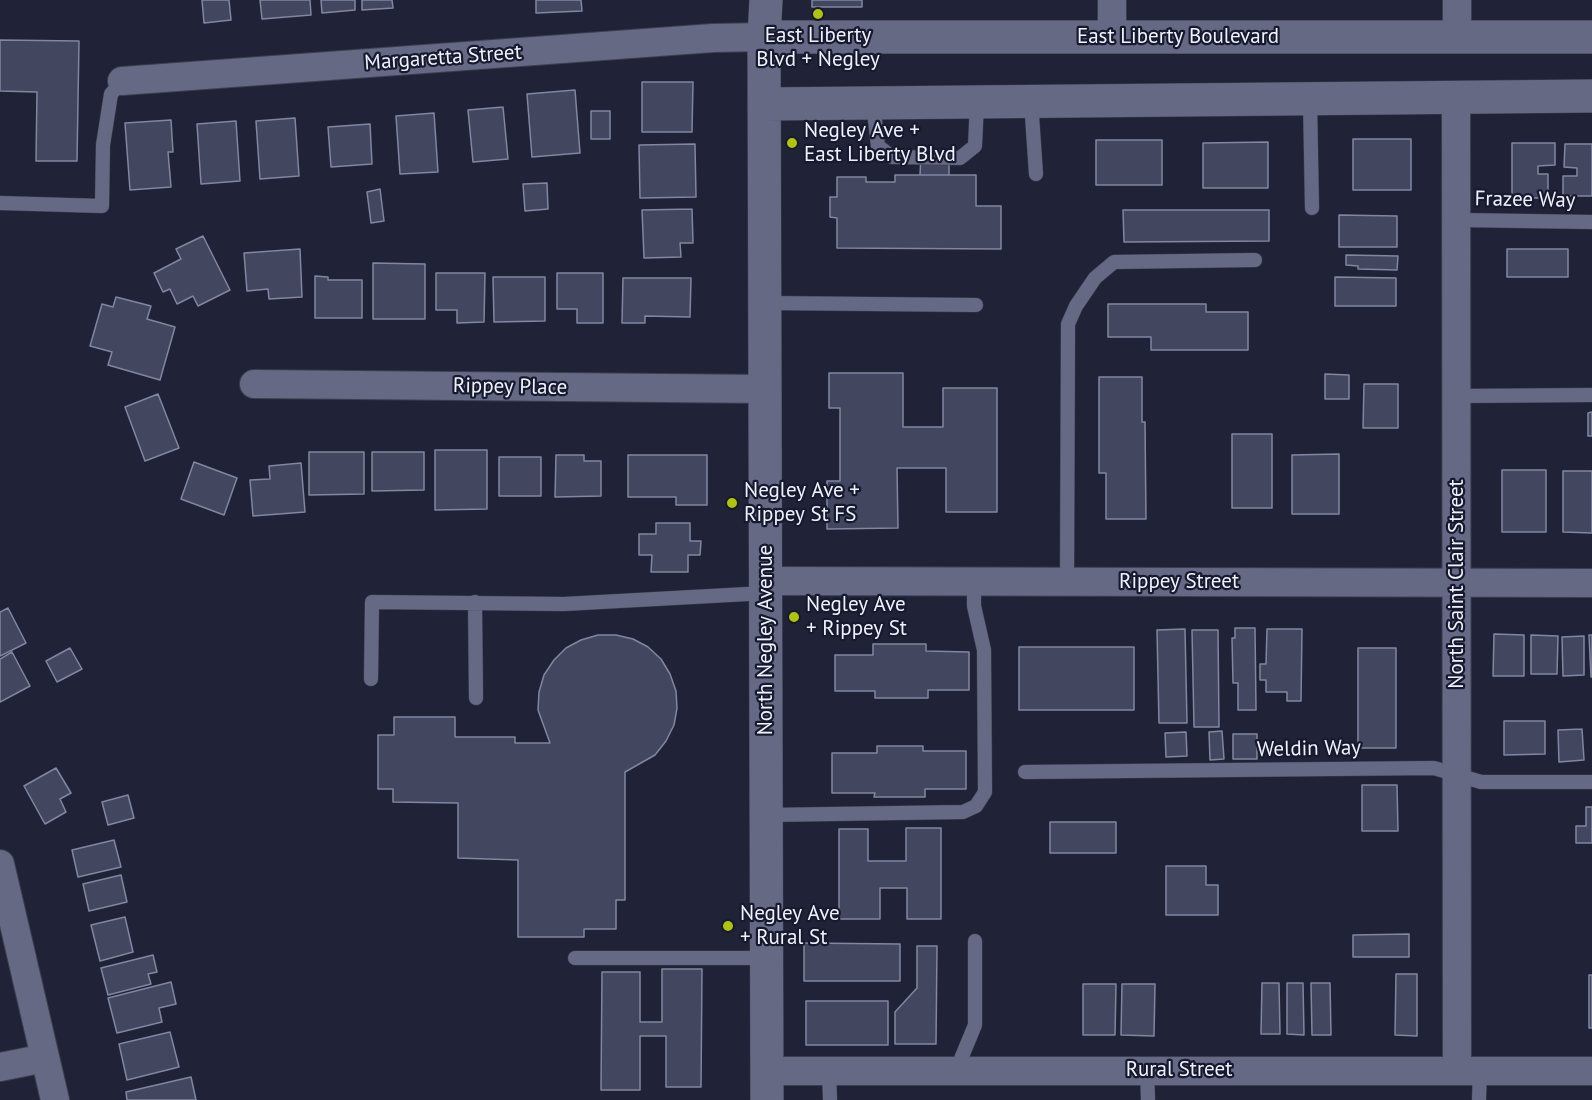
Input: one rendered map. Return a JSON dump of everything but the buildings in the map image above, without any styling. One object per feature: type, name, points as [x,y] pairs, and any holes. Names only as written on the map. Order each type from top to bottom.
[{"type":"main road","name":"North Negley Avenue","points":[[766,0],[764,38],[767,1086]]},
{"type":"main road","name":"East Liberty Boulevard","points":[[764,38],[1592,37]]},
{"type":"main road","points":[[765,104],[1592,96]]},
{"type":"street","points":[[1112,0],[1112,37]]},
{"type":"street","points":[[1457,0],[1457,37]]},
{"type":"street","name":"Margaretta Street","points":[[122,81],[701,39],[764,38]]},
{"type":"street","name":"North Saint Clair Street","points":[[1456,98],[1458,775],[1469,1070]]},
{"type":"street","name":"Rippey Place","points":[[254,384],[766,389]]},
{"type":"street","name":"Rippey Street","points":[[766,587],[974,582],[1592,582]]},
{"type":"street","points":[[0,864],[55,1100]]},
{"type":"street","points":[[0,1067],[45,1058]]},
{"type":"street","name":"Rural Street","points":[[767,1086],[829,1071],[1592,1071]]},
{"type":"lane","points":[[0,203],[102,206],[103,145],[109,104],[111,94],[122,81]]},
{"type":"lane","points":[[1031,100],[1036,174]]},
{"type":"lane","points":[[1310,100],[1312,208]]},
{"type":"lane","points":[[873,103],[878,146],[892,157],[960,158],[975,146],[977,101]]},
{"type":"lane","name":"Frazee Way","points":[[1458,220],[1592,222]]},
{"type":"lane","points":[[1067,582],[1068,324],[1076,306],[1095,278],[1114,262],[1255,260]]},
{"type":"lane","points":[[765,303],[976,305]]},
{"type":"lane","points":[[1456,396],[1592,395]]},
{"type":"lane","points":[[766,815],[963,812],[976,806],[985,792],[984,662],[974,606],[974,582]]},
{"type":"lane","points":[[371,679],[372,602],[564,604],[766,587]]},
{"type":"lane","points":[[475,602],[476,698]]},
{"type":"lane","name":"Weldin Way","points":[[1025,772],[1434,768],[1481,782],[1592,782]]},
{"type":"lane","points":[[956,1071],[975,1025],[975,941]]},
{"type":"lane","points":[[575,958],[767,958]]},
{"type":"lane","points":[[1147,1070],[1148,1100]]},
{"type":"lane","points":[[1469,1070],[1479,1100]]},
{"type":"lane","points":[[829,1071],[830,1100]]},
{"type":"place","name":"East Liberty Blvd + Negley","points":[[818,14]]},
{"type":"place","name":"Negley Ave + East Liberty Blvd","points":[[792,143]]},
{"type":"place","name":"Negley Ave + Rippey St FS","points":[[732,503]]},
{"type":"place","name":"Negley Ave + Rippey St","points":[[794,617]]},
{"type":"place","name":"Negley Ave + Rural St","points":[[728,926]]}]
